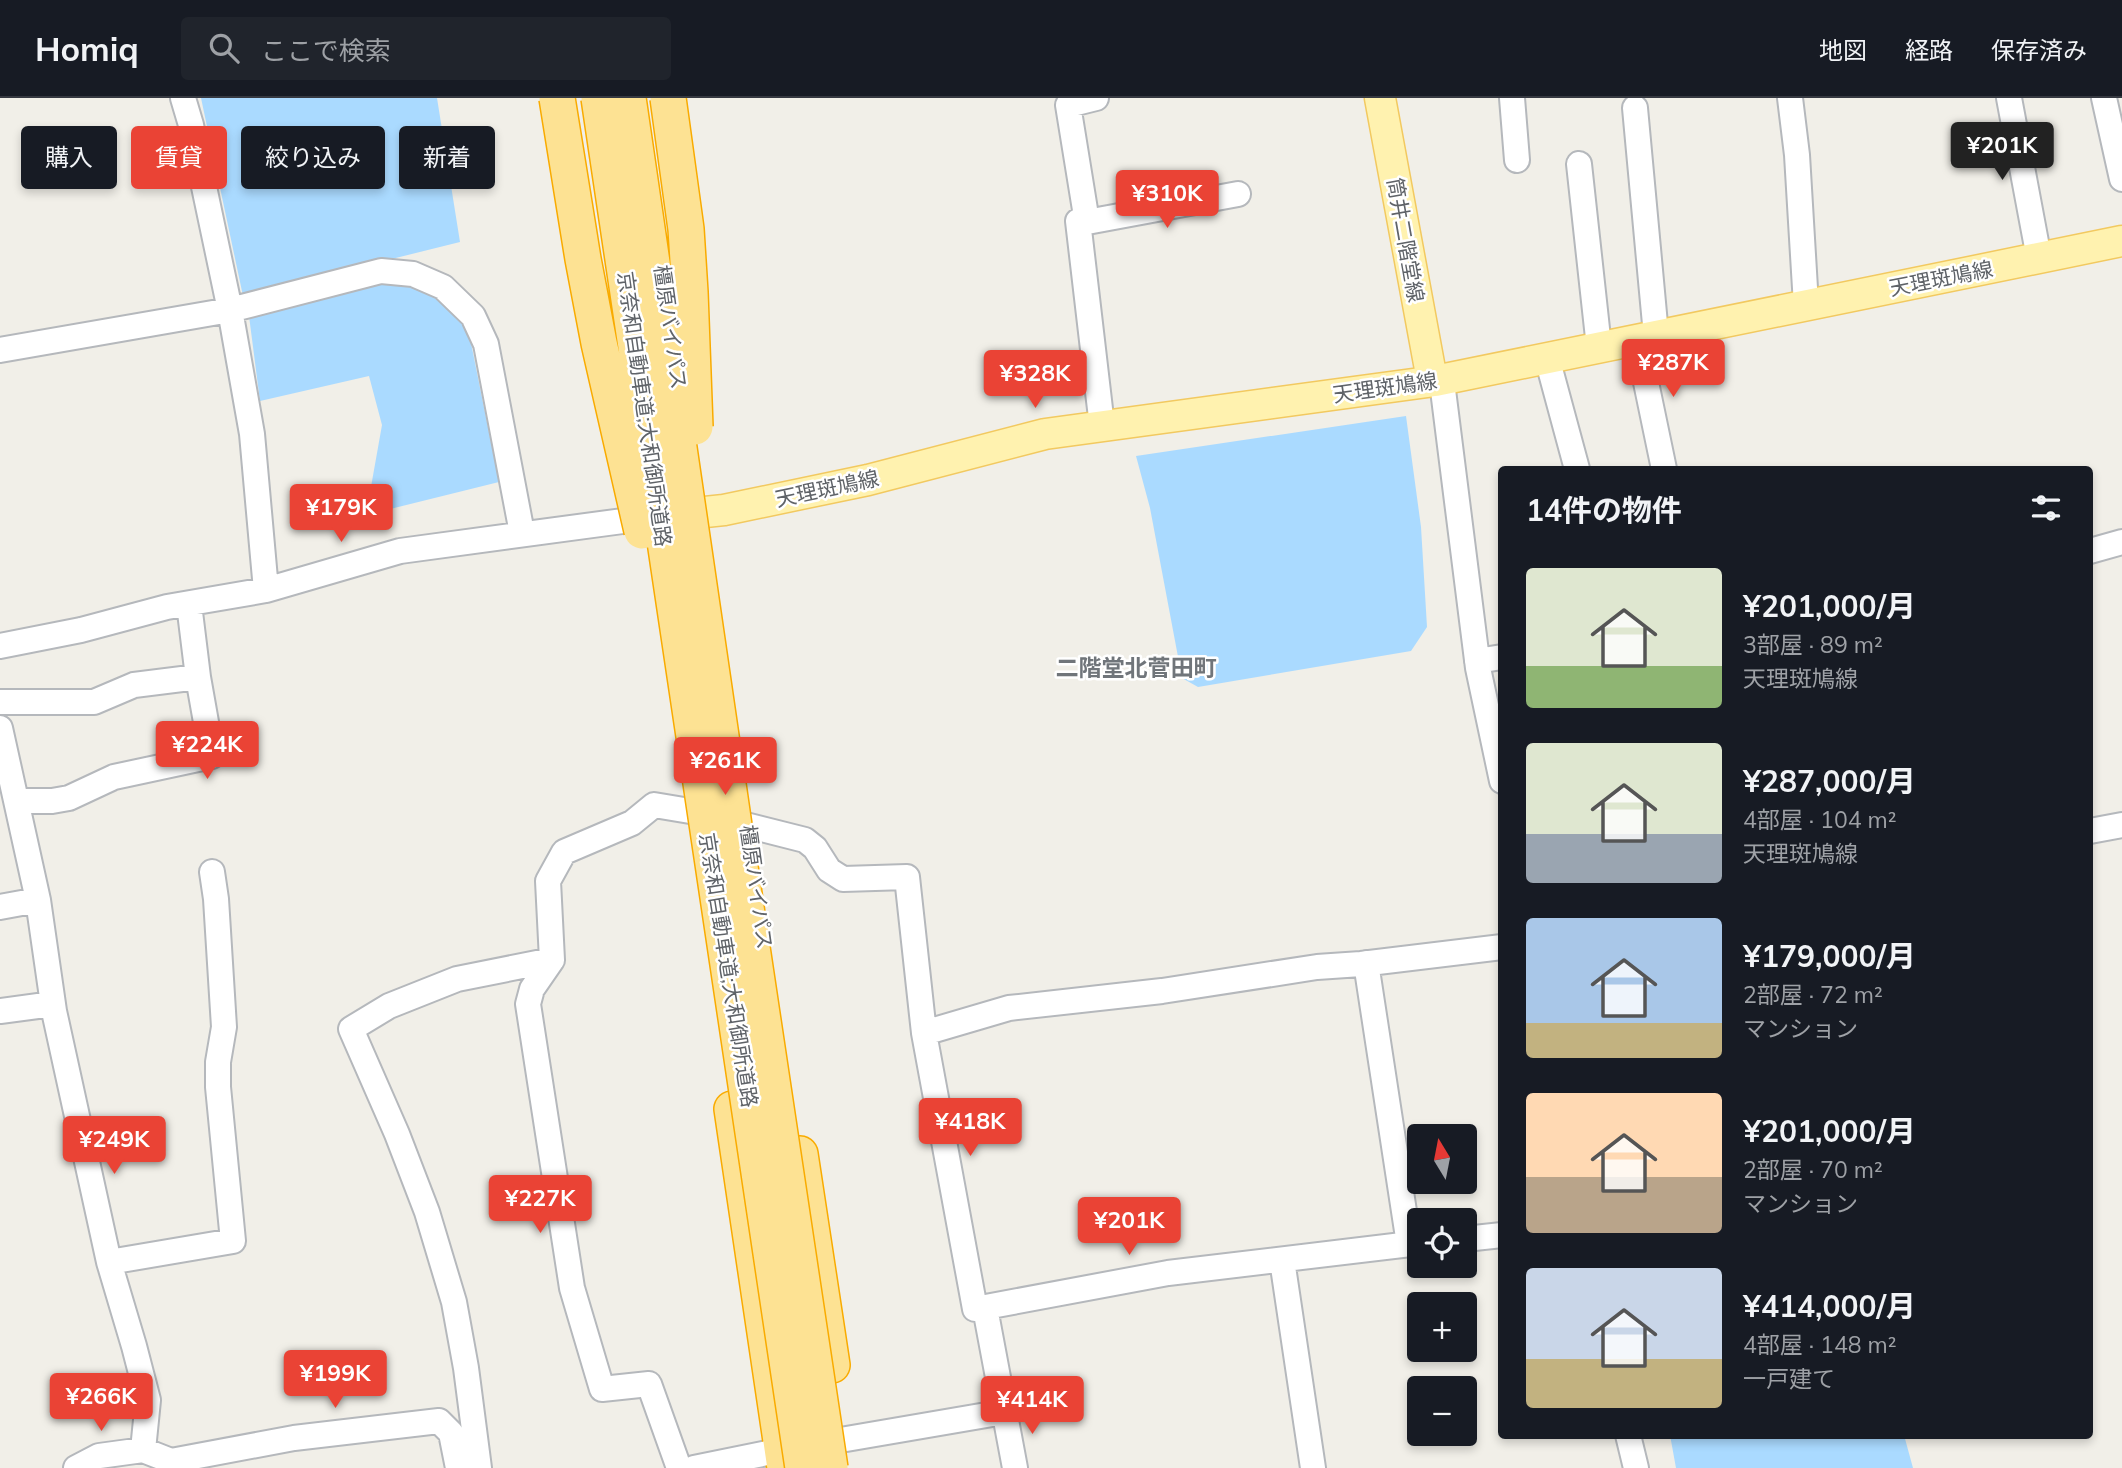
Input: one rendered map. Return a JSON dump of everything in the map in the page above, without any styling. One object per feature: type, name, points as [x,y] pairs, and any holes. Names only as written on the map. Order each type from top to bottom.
[{"type":"highway","points":[[557,98],[599,343],[695,746]]},
{"type":"highway","points":[[582,98],[790,1462]]},
{"type":"highway","name":"京奈和自動車道;大和御所道路","points":[[599,98],[695,746],[790,1462]]},
{"type":"highway","name":"京奈和自動車道;大和御所道路","points":[[628,98],[744,894],[840,1459]]},
{"type":"highway","name":"橿原バイパス","points":[[643,98],[696,514],[811,1221],[840,1459]]},
{"type":"highway","points":[[668,98],[686,229],[699,502],[744,894]]},
{"type":"main road","name":"筒井二階堂線","points":[[1380,98],[1430,369],[1435,381]]},
{"type":"main road","name":"天理斑鳩線","points":[[645,518],[724,510],[868,480],[1045,434],[1435,381],[2122,241]]},
{"type":"street","points":[[183,98],[230,310],[252,434],[266,590]]},
{"type":"street","points":[[1087,222],[1068,105],[1096,98]]},
{"type":"street","points":[[1512,98],[1517,160]]},
{"type":"street","points":[[1790,98],[1797,155],[1806,305]]},
{"type":"street","points":[[2009,98],[2039,258]]},
{"type":"street","points":[[2104,98],[2122,179]]},
{"type":"street","points":[[1635,108],[1646,337],[1664,466]]},
{"type":"street","points":[[1579,164],[1599,347]]},
{"type":"street","points":[[1102,426],[1078,221],[1087,222],[1238,194]]},
{"type":"street","points":[[0,350],[230,310],[381,271],[414,274],[443,287],[473,316],[485,344],[522,533]]},
{"type":"street","points":[[1547,358],[1576,466]]},
{"type":"street","points":[[1435,381],[1443,390],[1489,659],[1498,743]]},
{"type":"street","points":[[0,646],[81,630],[167,607],[266,590],[400,551],[645,518]]},
{"type":"street","points":[[2093,550],[2122,542]]},
{"type":"street","points":[[17,801],[52,801],[69,797],[114,777],[212,756],[189,604]]},
{"type":"street","points":[[0,702],[94,702],[134,685],[198,677]]},
{"type":"street","points":[[0,728],[3,753],[17,801],[38,900],[53,1004],[109,1262],[148,1400],[143,1450]]},
{"type":"street","points":[[679,1468],[649,1384],[602,1389],[572,1288],[528,1004],[532,989],[552,960],[548,881],[564,852],[632,823],[654,805],[690,811],[805,840],[815,848],[829,870],[843,879],[906,877],[924,1033],[975,1309],[1168,1273],[1407,1245]]},
{"type":"street","points":[[2093,830],[2122,825]]},
{"type":"street","points":[[109,1262],[233,1241],[218,1087],[218,1062],[224,1027],[212,872]]},
{"type":"street","points":[[0,908],[38,900]]},
{"type":"street","points":[[924,1033],[1009,1008],[1162,991],[1317,967],[1498,947]]},
{"type":"street","points":[[479,1468],[454,1302],[427,1212],[397,1134],[351,1029],[389,1006],[457,979],[552,960]]},
{"type":"street","points":[[1366,963],[1408,1208]]},
{"type":"street","points":[[0,1011],[53,1004]]},
{"type":"street","points":[[1477,1238],[1498,1235]]},
{"type":"street","points":[[1282,1260],[1313,1468]]},
{"type":"street","points":[[985,1308],[1015,1468]]},
{"type":"street","points":[[694,1468],[840,1459],[1004,1412]]},
{"type":"street","points":[[76,1468],[99,1456],[143,1450],[171,1461],[295,1438],[439,1421],[451,1433],[458,1468]]},
{"type":"street","points":[[1629,1439],[1636,1468]]},
{"type":"water","points":[[201,98],[437,98],[441,126],[399,126],[399,189],[452,189],[460,242],[243,296],[220,189],[227,189],[227,126],[207,126]]},
{"type":"water","points":[[391,281],[432,294],[450,306],[465,322],[499,482],[366,515],[382,425],[369,376],[260,401],[249,316]]},
{"type":"water","points":[[1406,416],[1421,527],[1427,627],[1411,651],[1198,687],[1182,678],[1150,508],[1136,456]]},
{"type":"water","points":[[1671,1439],[1905,1439],[1913,1468],[1676,1468]]},
{"type":"district","name":"二階堂北菅田町","points":[[1136,667]]}]
